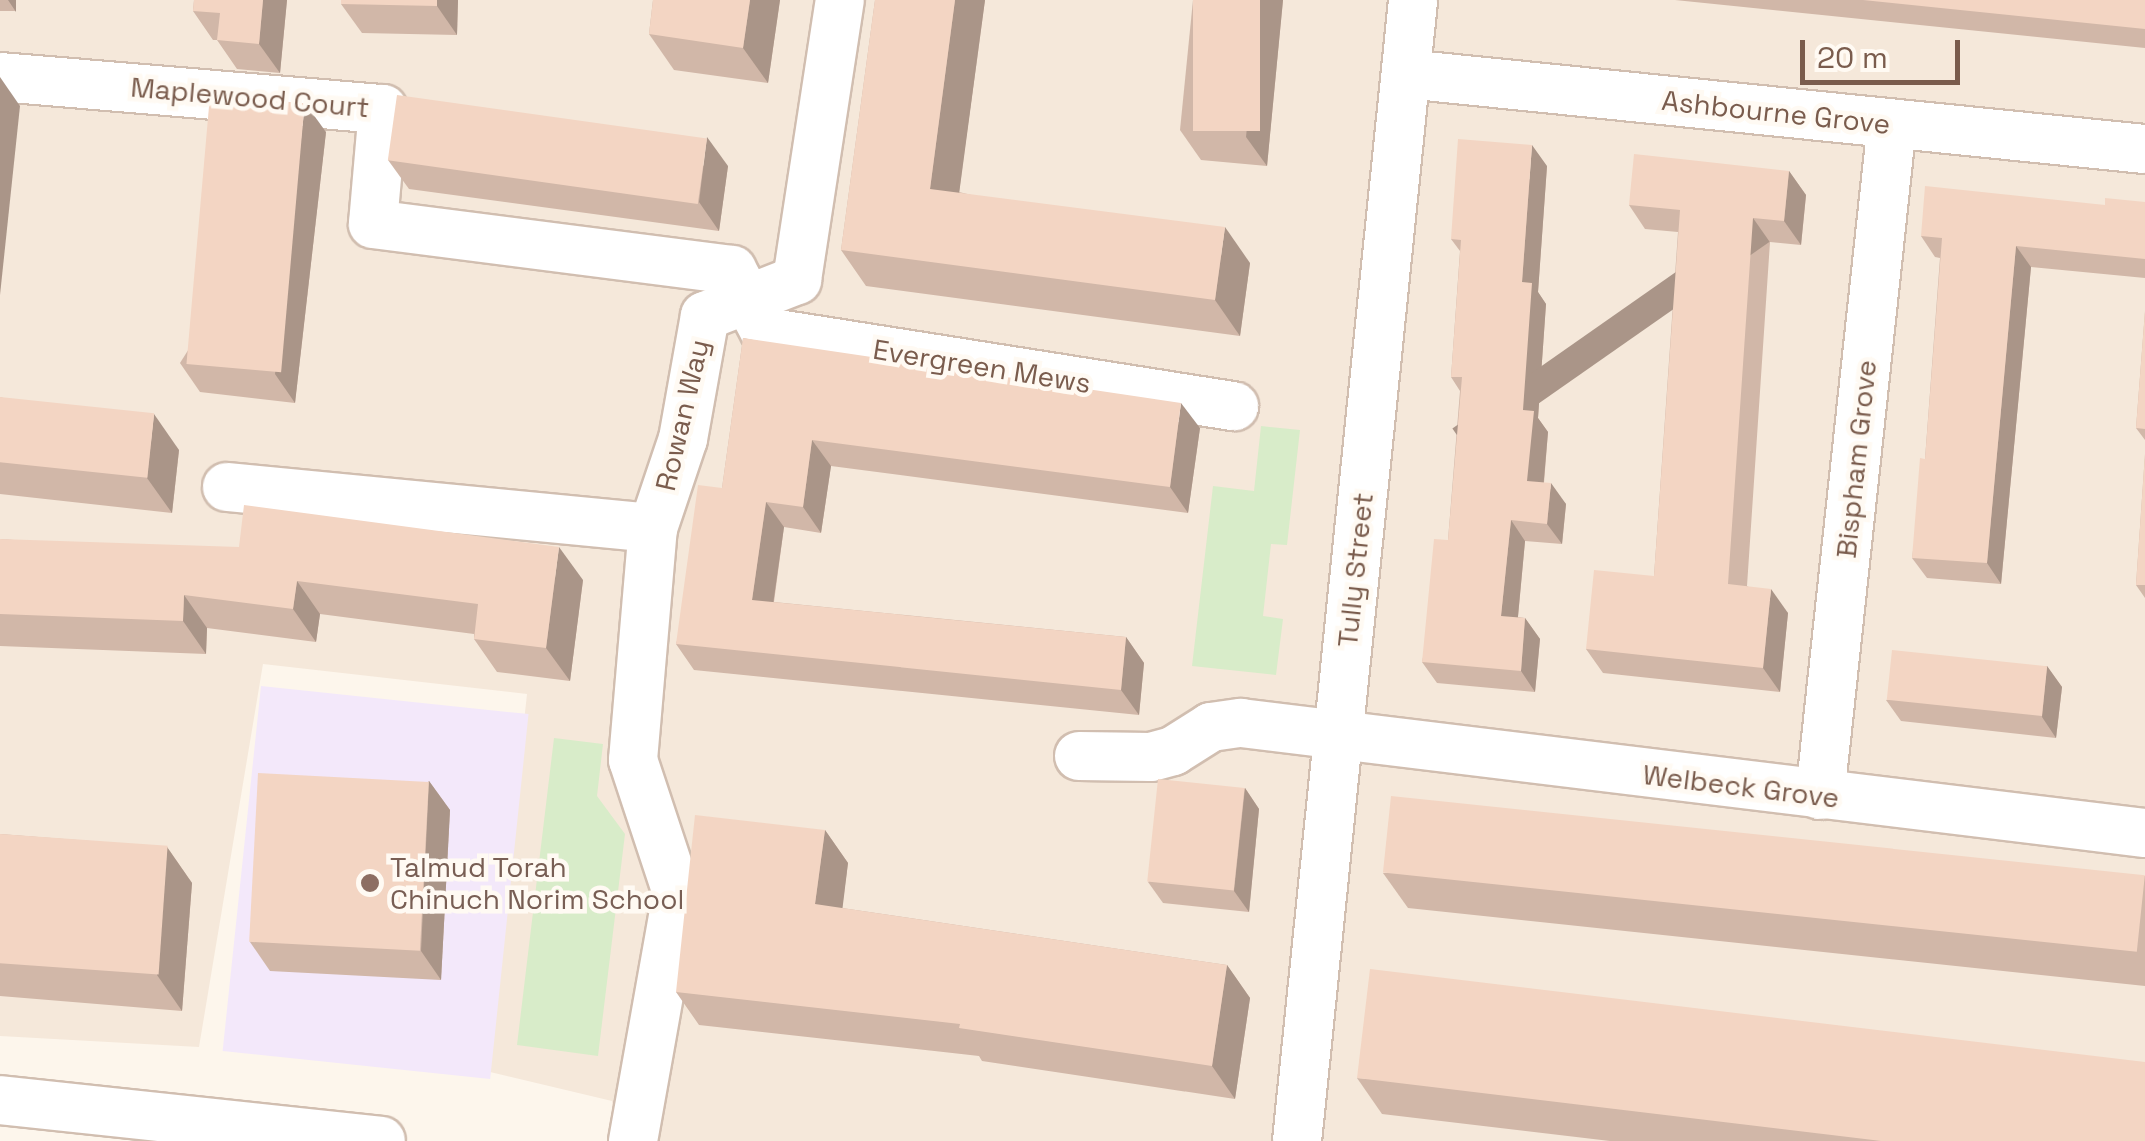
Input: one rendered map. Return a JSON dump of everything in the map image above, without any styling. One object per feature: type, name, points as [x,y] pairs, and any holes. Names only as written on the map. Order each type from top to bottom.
[{"type":"street","name":"Rowan Way","points":[[227,487],[653,528],[683,439],[705,316],[797,280],[840,0]]},
{"type":"street","name":"Tully Street","points":[[1297,1141],[1413,0]]},
{"type":"street","name":"Ashbourne Grove","points":[[1406,74],[2145,149]]},
{"type":"street","name":"Maplewood Court","points":[[0,77],[384,108],[373,224],[732,270],[747,300]]},
{"type":"street","name":"Bispham Grove","points":[[1820,795],[1892,124]]},
{"type":"street","name":"Evergreen Mews","points":[[747,300],[765,332],[1234,406]]},
{"type":"street","points":[[633,1141],[677,893],[633,760],[653,528]]},
{"type":"street","name":"Welbeck Grove","points":[[1079,756],[1151,757],[1173,751],[1211,727],[1241,723],[1338,738],[2145,833]]},
{"type":"street","points":[[0,1100],[207,1132],[381,1141]]},
{"type":"shaded area","points":[[0,0],[2145,0],[2145,1141],[615,1141],[612,1101],[486,1071],[527,694],[263,664],[199,1047],[0,1036]]},
{"type":"shaded area","name":"Talmud Torah Chinuch Norim School","points":[[261,686],[529,714],[490,1079],[223,1051]]},
{"type":"green space","points":[[1261,426],[1300,430],[1287,545],[1271,544],[1263,616],[1283,619],[1276,675],[1192,666],[1213,486],[1254,491]]},
{"type":"green space","points":[[554,738],[603,744],[597,796],[625,834],[598,1056],[517,1045]]},
{"type":"building","points":[[194,0],[263,0],[259,44],[217,40],[220,13],[193,11]]},
{"type":"building","points":[[341,0],[437,0],[437,6],[341,4]]},
{"type":"building","points":[[653,0],[750,0],[743,48],[649,34]]},
{"type":"building","points":[[875,0],[955,0],[930,189],[1225,227],[1215,300],[841,250]]},
{"type":"building","points":[[1193,0],[1260,0],[1260,131],[1193,131]]},
{"type":"building","points":[[1863,0],[2145,0],[2145,29]]},
{"type":"building","points":[[210,95],[305,103],[281,372],[186,364]]},
{"type":"building","points":[[397,95],[707,139],[698,204],[388,160]]},
{"type":"building","points":[[1458,139],[1532,145],[1522,282],[1532,283],[1523,410],[1534,411],[1527,481],[1551,483],[1547,524],[1511,520],[1501,616],[1525,618],[1521,671],[1422,662],[1434,539],[1448,540],[1462,377],[1451,377],[1461,240],[1451,239]]},
{"type":"building","points":[[1634,154],[1789,171],[1784,221],[1753,218],[1728,584],[1771,589],[1763,668],[1586,649],[1594,570],[1654,576],[1680,210],[1629,205]]},
{"type":"building","points":[[1925,186],[2105,205],[2105,198],[2145,202],[2145,259],[2016,246],[1987,563],[1912,558],[1920,458],[1925,459],[1942,238],[1921,236]]},
{"type":"building","points":[[2145,311],[2145,429],[2136,428]]},
{"type":"building","points":[[743,338],[1181,403],[1170,487],[812,440],[803,507],[766,502],[752,600],[1126,637],[1121,690],[676,644],[698,485],[722,488]]},
{"type":"building","points":[[0,397],[154,413],[147,478],[0,462]]},
{"type":"building","points":[[2145,454],[2145,585],[2136,585]]},
{"type":"building","points":[[244,505],[559,547],[546,648],[474,639],[478,604],[297,581],[293,609],[184,595],[183,621],[0,614],[0,539],[239,547]]},
{"type":"building","points":[[1892,650],[2047,666],[2042,716],[1887,700]]},
{"type":"building","points":[[258,773],[429,782],[420,951],[249,942]]},
{"type":"building","points":[[1158,779],[1245,788],[1234,891],[1147,881]]},
{"type":"building","points":[[1391,796],[2145,875],[2137,952],[1383,873]]},
{"type":"building","points":[[695,815],[825,830],[815,904],[1227,965],[1212,1066],[959,1028],[960,1024],[676,992]]},
{"type":"building","points":[[0,834],[168,846],[159,974],[0,963]]},
{"type":"building","points":[[1370,969],[2145,1062],[2145,1141],[1881,1141],[1357,1078]]},
{"type":"place","name":"Talmud Torah Chinuch Norim School","points":[[370,883]]}]
